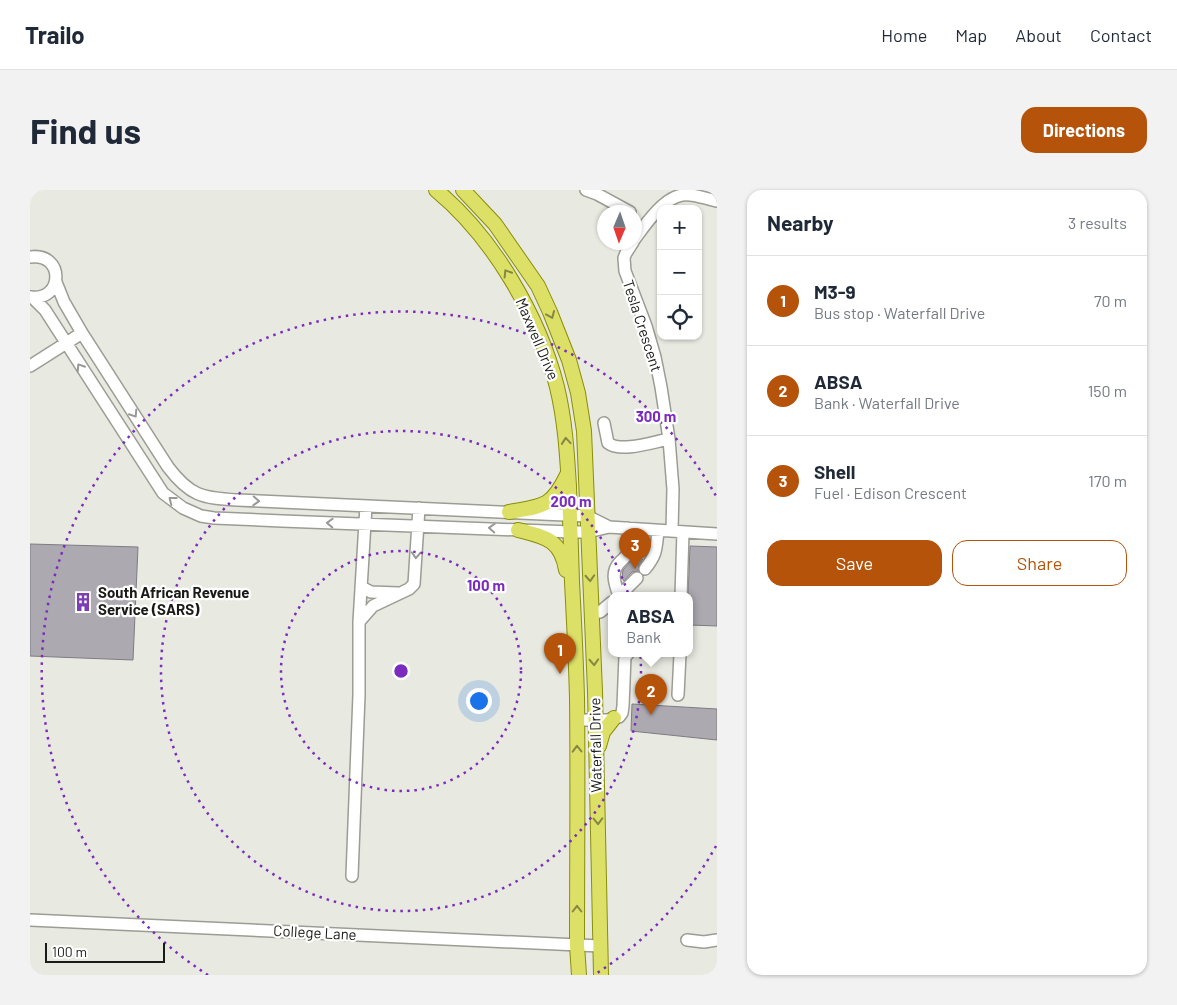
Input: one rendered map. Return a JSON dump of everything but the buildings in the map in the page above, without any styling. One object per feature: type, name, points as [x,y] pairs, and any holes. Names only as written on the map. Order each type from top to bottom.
[{"type":"main road","name":"Maxwell Drive","points":[[436,190],[476,230],[497,257],[512,281],[539,335],[557,388],[564,427],[570,516]]},
{"type":"main road","name":"Maxwell Drive","points":[[463,190],[495,224],[538,286],[569,360],[578,393],[584,431],[587,516]]},
{"type":"main road","points":[[509,512],[535,508],[549,501],[556,495],[568,472]]},
{"type":"main road","name":"Waterfall Drive","points":[[570,516],[577,720],[577,945],[579,975]]},
{"type":"main road","name":"Waterfall Drive","points":[[587,516],[595,691],[606,719],[597,750],[601,975]]},
{"type":"main road","points":[[518,530],[546,538],[559,548],[573,595]]},
{"type":"street","points":[[586,190],[617,205]]},
{"type":"street","name":"Tesla Crescent","points":[[642,230],[666,202],[681,195],[717,201]]},
{"type":"street","points":[[642,219],[647,222]]},
{"type":"street","points":[[30,247],[52,264],[55,270],[56,282],[64,302],[168,467],[176,478],[190,490],[202,496],[215,499],[587,516],[609,527]]},
{"type":"street","name":"Tesla Crescent","points":[[628,250],[624,258],[625,271],[646,326],[655,357],[669,439],[678,532],[681,592]]},
{"type":"street","points":[[30,256],[43,257]]},
{"type":"street","points":[[31,297],[44,296],[53,288],[56,282]]},
{"type":"street","points":[[31,297],[44,310],[163,493],[183,508],[201,516],[571,532],[588,532],[609,527],[717,534]]},
{"type":"street","points":[[30,366],[82,333]]},
{"type":"street","points":[[604,423],[608,443],[612,446],[627,447],[669,439]]},
{"type":"street","points":[[214,518],[215,499]]},
{"type":"street","points":[[282,521],[283,502]]},
{"type":"street","points":[[352,876],[359,695],[359,622],[366,506]]},
{"type":"street","points":[[359,622],[373,606],[409,589],[414,584],[419,508]]},
{"type":"street","points":[[454,527],[455,511]]},
{"type":"street","points":[[618,592],[614,572],[627,555],[629,544],[627,528]]},
{"type":"street","points":[[647,556],[656,551],[658,531]]},
{"type":"street","points":[[629,544],[647,556]]},
{"type":"street","points":[[646,569],[647,556]]},
{"type":"street","points":[[623,592],[637,578]]},
{"type":"street","points":[[361,587],[371,592],[400,593]]},
{"type":"street","points":[[592,613],[600,612],[608,605]]},
{"type":"street","points":[[577,720],[606,719],[619,716],[623,710],[625,657]]},
{"type":"street","points":[[678,695],[680,657]]},
{"type":"street","name":"College Lane","points":[[30,920],[600,946]]},
{"type":"street","points":[[687,940],[704,942],[717,940]]},
{"type":"tunnel","points":[[640,550],[649,557]]},
{"type":"place","name":"Shell","points":[[635,569]]},
{"type":"place","name":"South African Revenue Service (SARS)","points":[[83,602]]},
{"type":"place","name":"M3-9","points":[[560,674]]},
{"type":"place","name":"ABSA","points":[[651,715]]}]
